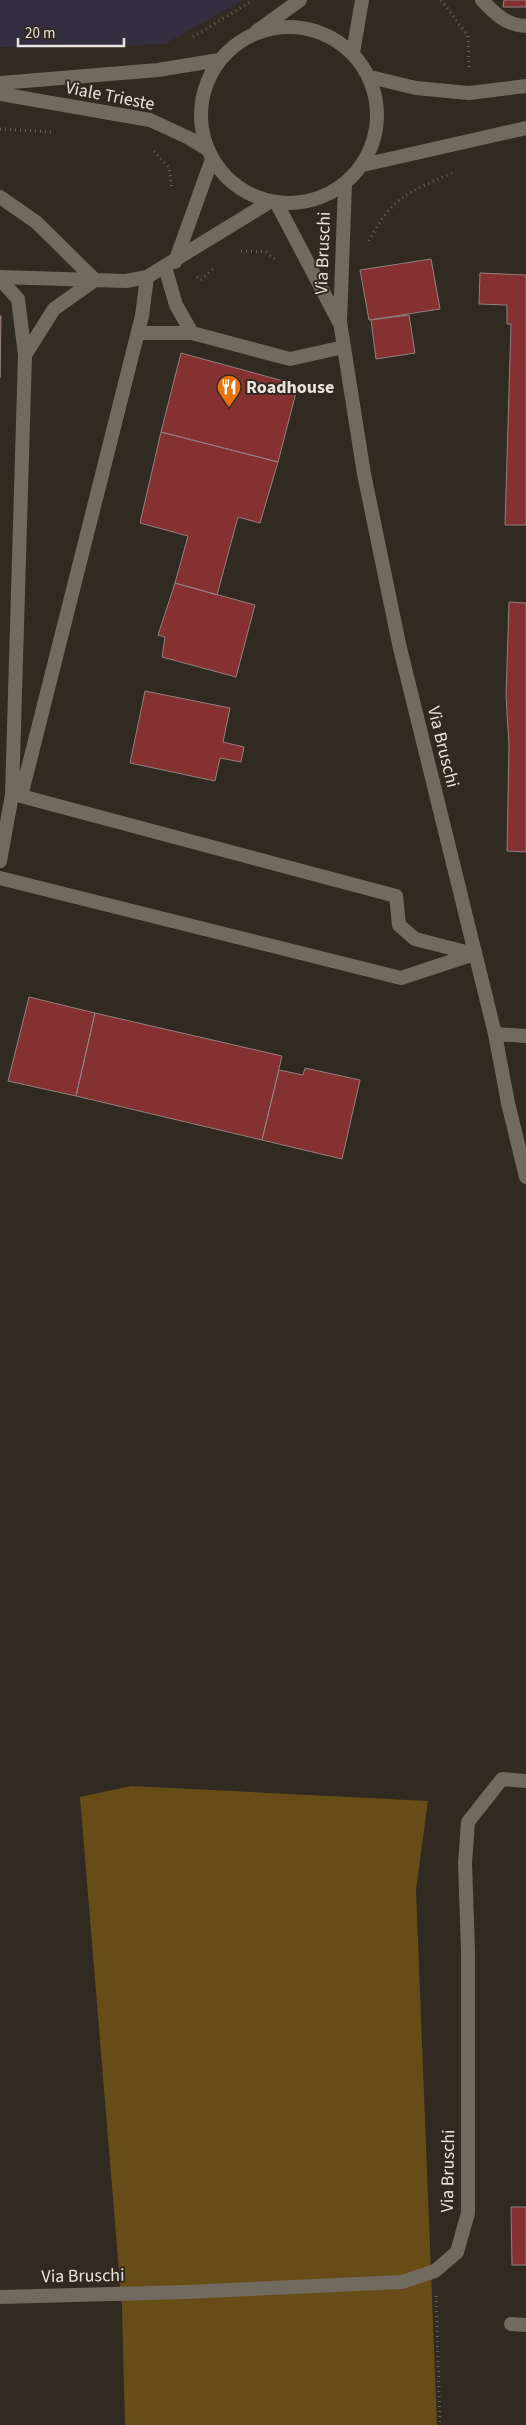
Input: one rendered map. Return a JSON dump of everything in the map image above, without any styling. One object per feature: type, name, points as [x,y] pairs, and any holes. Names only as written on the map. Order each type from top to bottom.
[{"type":"street","points":[[257,31],[283,26],[308,28],[333,37],[353,53],[370,78],[377,99],[378,122],[373,145],[363,166],[345,184],[329,194],[312,201],[294,204],[274,202],[248,193],[228,178],[210,154],[201,126],[202,103],[208,80],[219,60],[237,43],[300,0]]},
{"type":"street","points":[[353,53],[362,0]]},
{"type":"street","points":[[482,0],[500,19],[516,26],[526,26]]},
{"type":"street","name":"Viale Trieste","points":[[0,82],[158,70],[219,60]]},
{"type":"street","points":[[370,78],[416,88],[469,93],[526,86]]},
{"type":"street","name":"Viale Trieste","points":[[0,94],[150,120],[189,138],[210,154]]},
{"type":"street","points":[[363,166],[526,128]]},
{"type":"street","points":[[192,333],[176,305],[170,264],[210,154]]},
{"type":"street","name":"Via Bruschi","points":[[345,184],[340,322],[364,474],[399,644],[495,1034],[508,1103],[526,1177]]},
{"type":"street","points":[[0,197],[36,222],[94,280]]},
{"type":"street","points":[[0,278],[126,281],[147,277],[274,202]]},
{"type":"street","name":"Via Bruschi","points":[[274,202],[340,322]]},
{"type":"street","points":[[0,861],[138,333],[147,277]]},
{"type":"street","points":[[0,278],[18,299],[25,355],[16,795]]},
{"type":"street","points":[[25,355],[54,309],[94,280]]},
{"type":"street","points":[[138,333],[192,333],[290,359],[344,347]]},
{"type":"street","points":[[16,795],[396,896],[399,925],[415,939],[474,954]]},
{"type":"street","points":[[0,878],[401,978],[474,954]]},
{"type":"street","points":[[495,1034],[526,1036]]},
{"type":"street","name":"Via Bruschi","points":[[0,2297],[186,2292],[402,2282],[435,2271],[457,2252],[468,2213],[468,1951],[465,1863],[468,1822],[502,1779],[526,1781]]},
{"type":"street","points":[[511,2324],[526,2324]]},
{"type":"path","points":[[189,39],[253,0]]},
{"type":"path","points":[[0,129],[58,132]]},
{"type":"path","points":[[435,2271],[440,2425]]},
{"type":"shaded area","points":[[0,0],[243,0],[165,44],[44,48],[0,47]]},
{"type":"shaded area","points":[[131,1786],[428,1801],[416,1890],[437,2425],[125,2425],[122,2308],[80,1797]]},
{"type":"building","points":[[504,0],[526,0],[526,7],[503,7]]},
{"type":"building","points":[[431,259],[440,309],[369,320],[360,270]]},
{"type":"building","points":[[480,273],[526,275],[526,525],[505,525],[511,324],[507,324],[507,305],[479,304]]},
{"type":"building","points":[[409,315],[415,353],[376,359],[371,320]]},
{"type":"building","points":[[0,316],[1,316],[0,378]]},
{"type":"building","name":"Roadhouse","points":[[181,353],[298,385],[278,462],[161,432]]},
{"type":"building","points":[[161,432],[278,462],[260,523],[238,517],[217,595],[175,583],[188,536],[140,523]]},
{"type":"building","points":[[175,583],[255,605],[236,677],[162,657],[165,637],[158,635]]},
{"type":"building","points":[[509,602],[526,603],[526,852],[507,851],[509,746],[506,695]]},
{"type":"building","points":[[145,691],[230,708],[223,742],[244,747],[241,762],[220,758],[215,781],[130,763]]},
{"type":"building","points":[[29,997],[95,1013],[76,1096],[8,1081]]},
{"type":"building","points":[[95,1013],[282,1056],[262,1140],[76,1096]]},
{"type":"building","points":[[305,1068],[360,1080],[342,1159],[262,1140],[279,1070],[303,1075]]},
{"type":"building","points":[[511,2207],[526,2207],[526,2265],[512,2265]]},
{"type":"place","name":"Roadhouse","points":[[229,408]]}]
